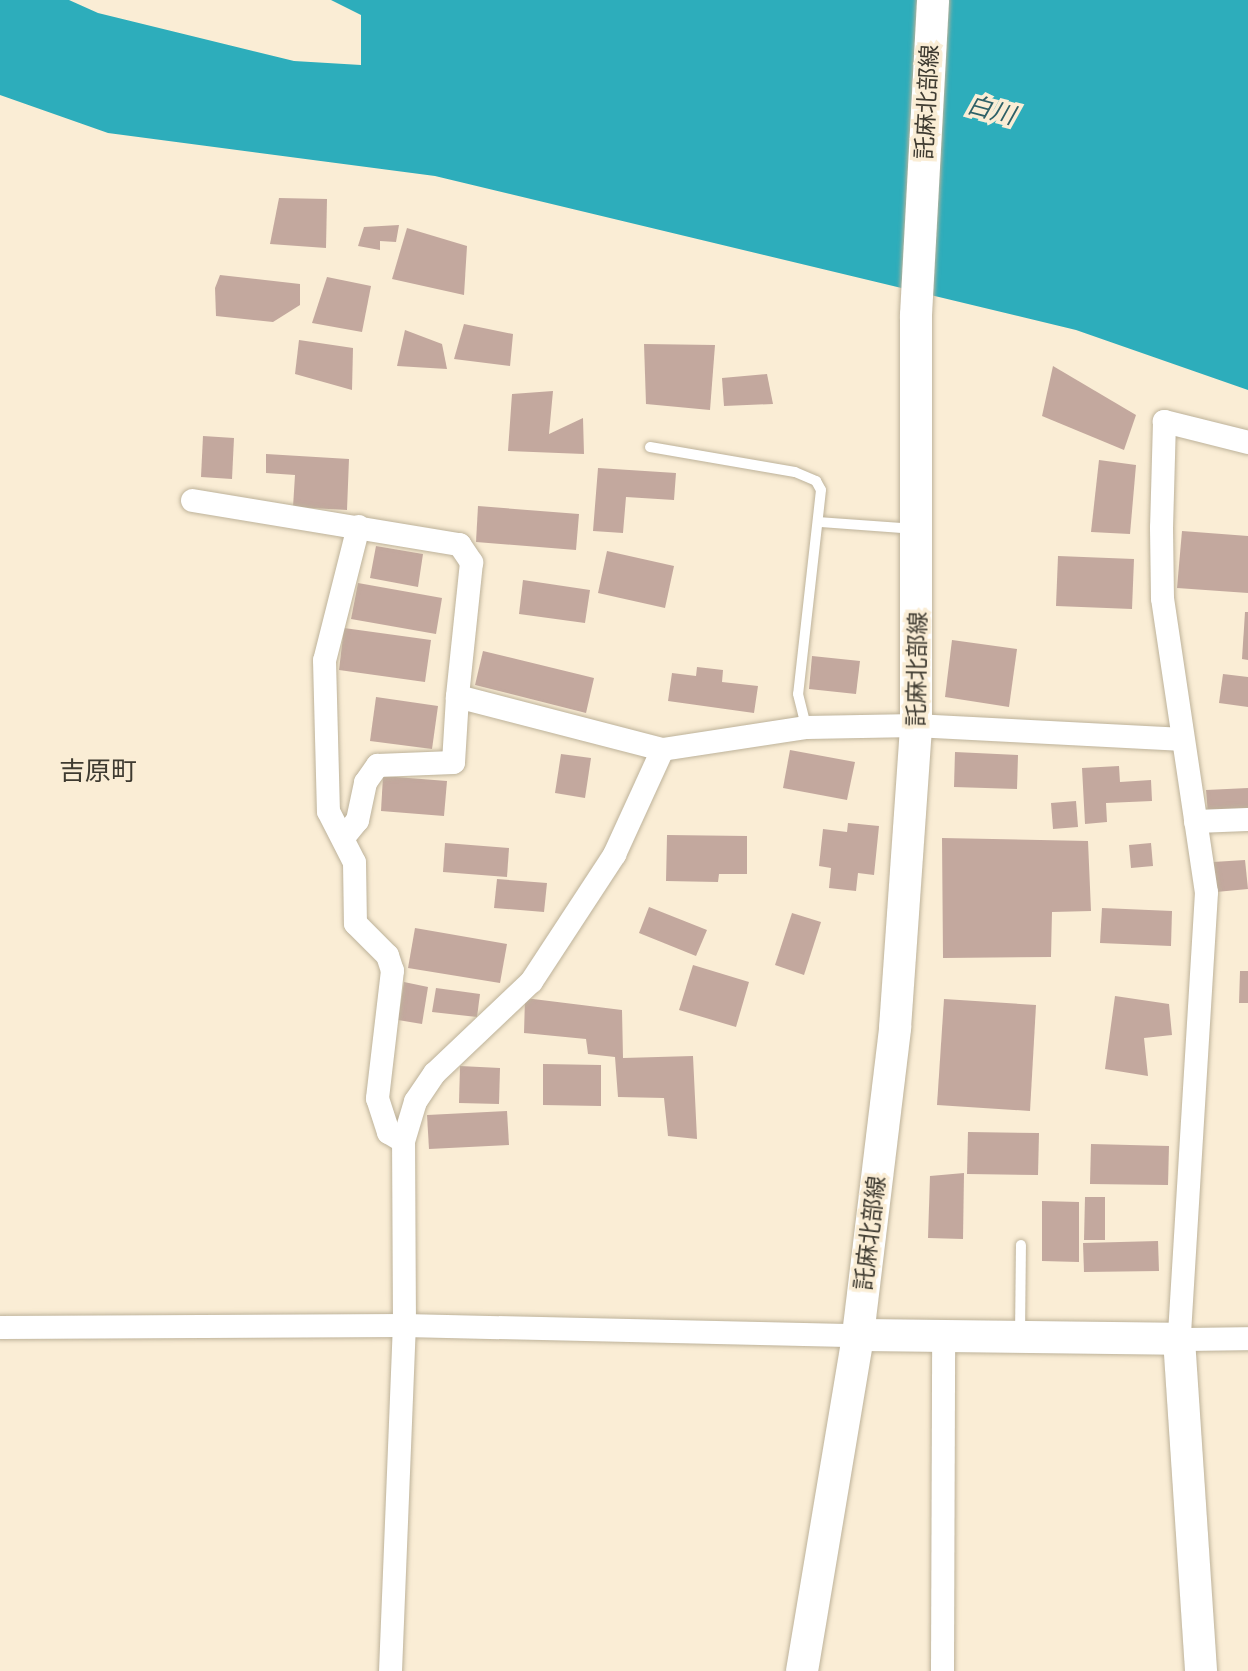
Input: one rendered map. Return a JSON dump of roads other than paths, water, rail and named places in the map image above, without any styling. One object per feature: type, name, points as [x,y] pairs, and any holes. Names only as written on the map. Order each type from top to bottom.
[{"type":"main road","name":"託麻北部線","points":[[802,1671],[858,1335],[895,1028],[916,725],[919,529],[916,314],[933,0]]},
{"type":"main road","points":[[858,1335],[1178,1339],[1201,1671]]},
{"type":"street","points":[[1248,442],[1164,421],[1162,598],[1206,892],[1178,1339],[1248,1339]]},
{"type":"street","points":[[192,500],[459,544],[471,562],[453,762],[383,761],[377,765],[365,782],[357,820],[343,837]]},
{"type":"street","points":[[358,526],[324,660],[328,811],[354,862],[355,923],[387,955],[392,970],[377,1098],[388,1132],[403,1140]]},
{"type":"street","points":[[457,696],[662,749],[806,727],[916,725],[1182,739]]},
{"type":"street","points":[[390,1671],[404,1325],[403,1140],[415,1101],[434,1073],[531,981],[582,907],[614,854],[662,749]]},
{"type":"street","points":[[1195,821],[1248,819]]},
{"type":"street","points":[[0,1328],[404,1325],[858,1335]]},
{"type":"street","points":[[942,1671],[943,1338]]},
{"type":"lane","points":[[650,447],[806,476],[821,490],[798,694],[806,727]]},
{"type":"lane","points":[[819,522],[919,529]]},
{"type":"lane","points":[[1020,1338],[1021,1245]]},
{"type":"water","name":"白川","points":[[0,0],[69,0],[98,13],[294,61],[361,65],[361,15],[331,0],[1248,0],[1248,390],[1076,330],[435,176],[108,133],[0,95]]},
{"type":"district","name":"吉原町","points":[[98,772]]}]
